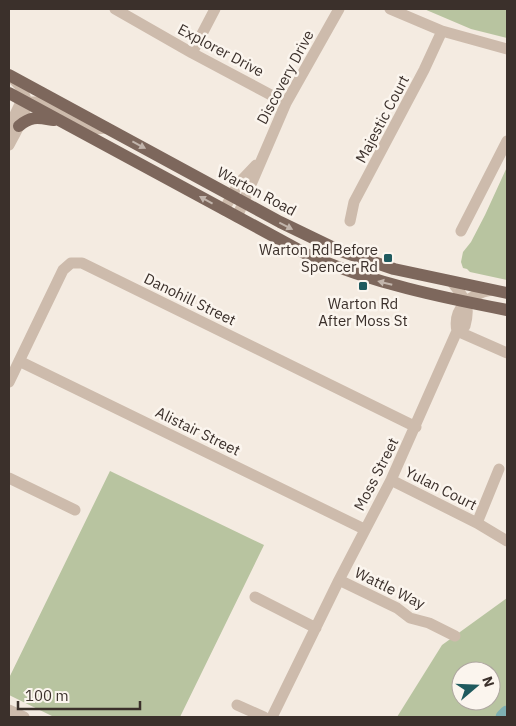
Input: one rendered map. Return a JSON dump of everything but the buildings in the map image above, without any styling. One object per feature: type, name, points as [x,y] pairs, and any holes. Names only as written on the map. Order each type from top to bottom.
[{"type":"main road","name":"Warton Road","points":[[10,76],[307,236],[383,266],[507,293]]},
{"type":"main road","points":[[9,93],[310,256],[376,281],[507,310]]},
{"type":"main road","points":[[14,126],[32,118],[62,121]]},
{"type":"street","name":"Explorer Drive","points":[[115,9],[286,103]]},
{"type":"street","points":[[192,53],[215,9]]},
{"type":"street","name":"Discovery Drive","points":[[237,217],[286,103],[338,9]]},
{"type":"street","points":[[390,9],[442,31],[507,49]]},
{"type":"street","name":"Majestic Court","points":[[350,221],[354,202],[424,70],[442,31]]},
{"type":"street","points":[[9,145],[14,126],[25,113],[27,102],[22,88],[10,76]]},
{"type":"street","points":[[27,102],[41,102],[95,129],[107,128]]},
{"type":"street","points":[[461,231],[507,141]]},
{"type":"street","name":"Discovery Drive","points":[[224,210],[238,184],[261,160]]},
{"type":"street","name":"Danohill Street","points":[[9,382],[63,270],[71,263],[82,263],[416,427]]},
{"type":"street","points":[[452,282],[466,302],[480,292],[491,290]]},
{"type":"street","name":"Moss Street","points":[[272,717],[416,427],[457,330],[455,321],[458,310],[466,302]]},
{"type":"street","points":[[457,330],[507,353]]},
{"type":"street","name":"Alistair Street","points":[[19,361],[364,529]]},
{"type":"street","name":"Yulan Court","points":[[477,523],[499,469]]},
{"type":"street","points":[[9,478],[75,510]]},
{"type":"street","name":"Yulan Court","points":[[391,480],[477,523],[507,541]]},
{"type":"street","name":"Wattle Way","points":[[339,580],[397,608],[410,618],[429,623],[455,636]]},
{"type":"street","points":[[255,597],[316,628]]},
{"type":"street","points":[[238,705],[264,717]]},
{"type":"street","points":[[9,710],[24,717]]},
{"type":"green space","points":[[424,9],[507,9],[507,38],[471,29]]},
{"type":"green space","points":[[507,167],[507,280],[470,272],[463,268],[461,262],[463,252],[471,242],[485,215]]},
{"type":"green space","points":[[110,471],[264,545],[180,717],[54,717],[9,695],[9,678]]},
{"type":"green space","points":[[507,598],[507,717],[397,717],[442,645]]},
{"type":"waterway","points":[[503,717],[507,713]]},
{"type":"place","name":"Warton Rd Before Spencer Rd","points":[[388,258]]},
{"type":"place","name":"Warton Rd After Moss St","points":[[363,286]]}]
